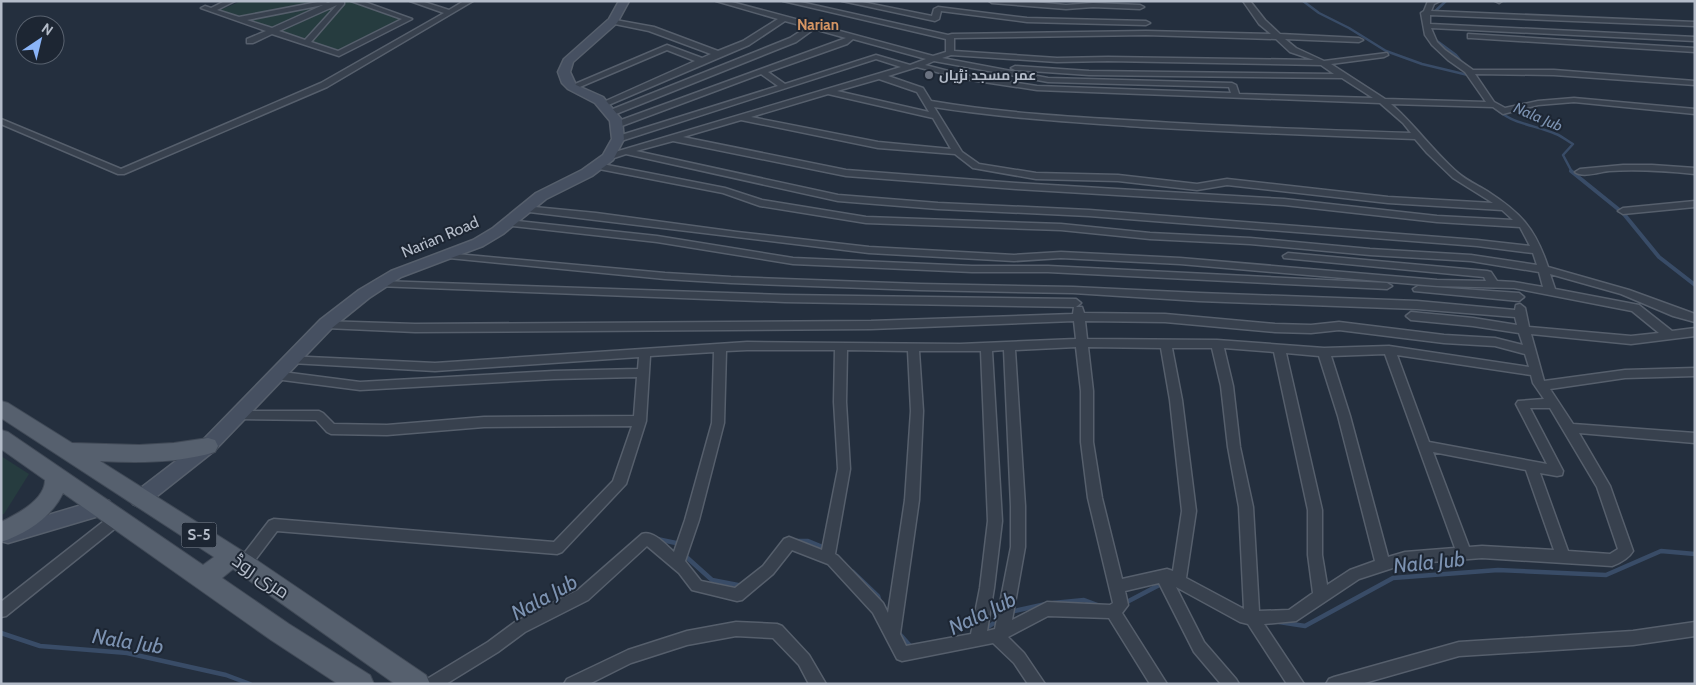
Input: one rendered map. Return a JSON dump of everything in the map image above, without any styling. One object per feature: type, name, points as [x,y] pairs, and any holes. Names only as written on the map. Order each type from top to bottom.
[{"type":"main road","points":[[603,161],[612,120],[568,83],[564,72],[565,66],[578,51],[613,21],[624,1]]},
{"type":"main road","name":"Narian Road","points":[[140,498],[208,446],[326,324],[396,274],[478,243],[541,196],[556,190],[603,161]]},
{"type":"main road","name":"مری روڈ","points":[[1,408],[238,560],[395,666],[417,684]]},
{"type":"main road","name":"مری روڈ","points":[[1,438],[205,578],[280,632],[361,684]]},
{"type":"main road","points":[[68,450],[120,454],[177,453],[208,446]]},
{"type":"main road","points":[[1,535],[24,521],[43,505],[55,487],[55,474]]},
{"type":"main road","points":[[1,535],[110,512]]},
{"type":"main road","points":[[205,578],[238,560]]},
{"type":"street","points":[[232,1],[208,9],[339,54],[408,19],[354,1]]},
{"type":"street","points":[[239,20],[331,1]]},
{"type":"street","points":[[250,41],[341,1]]},
{"type":"street","points":[[306,43],[341,1]]},
{"type":"street","points":[[413,1],[450,13]]},
{"type":"street","points":[[1,121],[121,172],[324,85],[470,1]]},
{"type":"street","points":[[719,1],[934,59],[977,68],[1048,80],[1232,85],[1236,96]]},
{"type":"street","points":[[786,1],[950,38],[983,34],[1150,33],[1359,40]]},
{"type":"street","points":[[834,12],[845,1],[935,19],[938,9],[1027,20],[1146,23]]},
{"type":"street","points":[[992,1],[1066,7],[1139,4],[1150,33]]},
{"type":"street","points":[[1246,1],[1278,37],[1293,50],[1324,63],[1382,101],[1406,121],[1430,151],[1456,176],[1504,207],[1523,224],[1537,250],[1550,291]]},
{"type":"street","points":[[1431,2],[1424,22],[1437,48],[1470,72],[1491,104]]},
{"type":"street","points":[[1426,13],[1695,24]]},
{"type":"street","points":[[612,120],[702,61],[746,43],[785,18]]},
{"type":"street","points":[[613,21],[651,29],[718,54]]},
{"type":"street","points":[[612,120],[793,40],[814,26]]},
{"type":"street","points":[[1428,30],[1695,39]]},
{"type":"street","points":[[1428,30],[1695,50]]},
{"type":"street","points":[[1629,36],[1640,46]]},
{"type":"street","points":[[612,120],[762,71],[844,42],[852,37]]},
{"type":"street","points":[[950,38],[950,53]]},
{"type":"street","points":[[572,87],[667,47],[702,61]]},
{"type":"street","points":[[612,120],[784,87],[876,57],[890,47]]},
{"type":"street","points":[[603,161],[950,53],[1057,60],[1108,59],[1324,63],[1384,55]]},
{"type":"street","points":[[876,57],[964,77],[1037,88],[1491,104],[1503,111],[1538,103],[1574,100],[1695,112]]},
{"type":"street","points":[[934,59],[1003,67],[1090,73],[1345,76]]},
{"type":"street","points":[[1470,72],[1517,70],[1695,82]]},
{"type":"street","points":[[762,71],[784,87]]},
{"type":"street","points":[[879,76],[920,90],[958,152],[976,166],[1036,176],[1118,178],[1197,187],[1227,182],[1388,200],[1504,207]]},
{"type":"street","points":[[829,91],[935,116]]},
{"type":"street","points":[[927,102],[979,112],[1097,122],[1252,131],[1418,136]]},
{"type":"street","points":[[741,118],[878,145],[958,152]]},
{"type":"street","points":[[673,138],[846,173],[1035,188],[1284,202],[1437,219],[1523,224]]},
{"type":"street","points":[[627,152],[838,198],[938,206],[1089,213],[1477,243],[1537,250]]},
{"type":"street","points":[[603,161],[725,191],[760,203],[866,220],[1062,227],[1150,236],[1250,241],[1370,252],[1471,258],[1543,269],[1625,292],[1677,313],[1695,318]]},
{"type":"street","points":[[1580,172],[1615,167],[1659,167],[1695,171]]},
{"type":"street","points":[[1623,211],[1695,204]]},
{"type":"street","points":[[524,209],[596,216],[736,235],[869,250],[1014,258],[1061,256],[1180,261],[1437,282],[1494,284],[1516,291]]},
{"type":"street","points":[[507,223],[657,239],[793,261],[972,269],[1048,269],[1550,291],[1635,308],[1670,335]]},
{"type":"street","points":[[450,255],[721,279],[920,287],[1073,290],[1199,297],[1417,305],[1521,314]]},
{"type":"street","points":[[1288,256],[1487,274],[1494,284]]},
{"type":"street","points":[[381,284],[477,285],[878,302],[1076,303]]},
{"type":"street","points":[[432,684],[493,647],[520,627],[583,595],[647,538],[677,563],[697,586],[738,595],[768,570],[789,542],[833,560],[878,608],[902,654],[999,634],[1047,610],[1112,612],[1121,605],[1095,498],[1087,442],[1087,390],[1080,317],[1073,290]]},
{"type":"street","points":[[1116,587],[1167,575],[1252,618],[1291,616],[1355,574],[1404,558],[1482,552],[1612,560],[1626,551],[1603,486],[1570,428],[1541,386],[1524,330],[1516,291]]},
{"type":"street","points":[[1411,316],[1473,322],[1524,330],[1631,340],[1695,332]]},
{"type":"street","points":[[326,324],[415,328],[862,325],[1080,317],[1165,318],[1276,328],[1310,329],[1339,326],[1444,339],[1495,342],[1530,351]]},
{"type":"street","points":[[291,359],[435,367],[720,348],[841,346],[986,347],[1082,343],[1217,344],[1324,352],[1389,350],[1536,372]]},
{"type":"street","points":[[1166,344],[1176,400],[1190,511],[1178,581]]},
{"type":"street","points":[[1217,344],[1227,386],[1234,447],[1246,507],[1252,618],[1296,684]]},
{"type":"street","points":[[827,558],[844,469],[840,402],[841,346]]},
{"type":"street","points":[[999,634],[1018,547],[1018,506],[1009,346]]},
{"type":"street","points":[[892,635],[912,500],[917,411],[913,347]]},
{"type":"street","points":[[978,639],[987,588],[995,522],[986,347]]},
{"type":"street","points":[[677,563],[692,520],[718,423],[720,348]]},
{"type":"street","points":[[1279,349],[1315,510],[1315,555],[1321,596]]},
{"type":"street","points":[[1389,350],[1464,553]]},
{"type":"street","points":[[238,560],[274,525],[556,548],[619,484],[640,421],[645,352]]},
{"type":"street","points":[[1324,352],[1344,416],[1383,565]]},
{"type":"street","points":[[1541,386],[1625,374],[1695,372]]},
{"type":"street","points":[[275,375],[360,386],[554,375],[644,373]]},
{"type":"street","points":[[1426,446],[1557,471],[1522,404],[1554,404]]},
{"type":"street","points":[[238,414],[319,416],[331,429],[387,430],[484,422],[640,421]]},
{"type":"street","points":[[1570,428],[1695,438]]},
{"type":"street","points":[[1531,466],[1563,557]]},
{"type":"street","points":[[1,610],[110,512]]},
{"type":"street","points":[[1163,576],[1199,646],[1232,684]]},
{"type":"street","points":[[1112,612],[1159,684]]},
{"type":"street","points":[[572,684],[628,657],[688,638],[736,629],[777,631],[804,660],[818,684]]},
{"type":"street","points":[[1334,684],[1458,649],[1633,638],[1695,629]]},
{"type":"street","points":[[999,634],[1037,684]]},
{"type":"green space","points":[[241,1],[356,1],[413,19],[344,54],[218,11]]},
{"type":"green space","points":[[1,456],[29,474],[4,514],[1,515]]},
{"type":"waterway","points":[[1303,1],[1319,13],[1349,28],[1386,51],[1422,64],[1472,76]]},
{"type":"waterway","name":"Nala Jub","points":[[1431,15],[1446,1]]},
{"type":"waterway","name":"Nala Jub","points":[[1495,1],[1506,1]]},
{"type":"waterway","name":"Nala Jub","points":[[1433,38],[1456,55],[1465,66]]},
{"type":"waterway","name":"Nala Jub","points":[[1491,104],[1498,111],[1513,120],[1558,135],[1573,144],[1563,155],[1572,172]]},
{"type":"waterway","name":"Nala Jub","points":[[1572,172],[1623,213],[1659,257],[1695,285]]},
{"type":"waterway","name":"Nala Jub","points":[[657,539],[676,543],[679,548]]},
{"type":"waterway","name":"Nala Jub","points":[[796,541],[808,541],[825,548]]},
{"type":"waterway","name":"Nala Jub","points":[[1279,622],[1305,626],[1393,578],[1498,570],[1606,575],[1661,551],[1695,554]]},
{"type":"waterway","name":"Nala Jub","points":[[683,554],[712,580],[743,586]]},
{"type":"waterway","name":"Nala Jub","points":[[853,572],[878,596],[880,602]]},
{"type":"waterway","name":"Nala Jub","points":[[1125,603],[1163,583]]},
{"type":"waterway","name":"Nala Jub","points":[[1053,603],[1084,600],[1100,606]]},
{"type":"waterway","name":"Nala Jub","points":[[1010,612],[1046,604]]},
{"type":"waterway","name":"Nala Jub","points":[[985,629],[1000,619]]},
{"type":"waterway","name":"Nala Jub","points":[[897,631],[912,648]]},
{"type":"waterway","name":"Nala Jub","points":[[1,633],[40,646],[127,653],[226,675],[250,684]]},
{"type":"place","name":"عمر مسجد نڑیاں","points":[[929,75]]},
{"type":"district","name":"Narian","points":[[818,25]]}]
